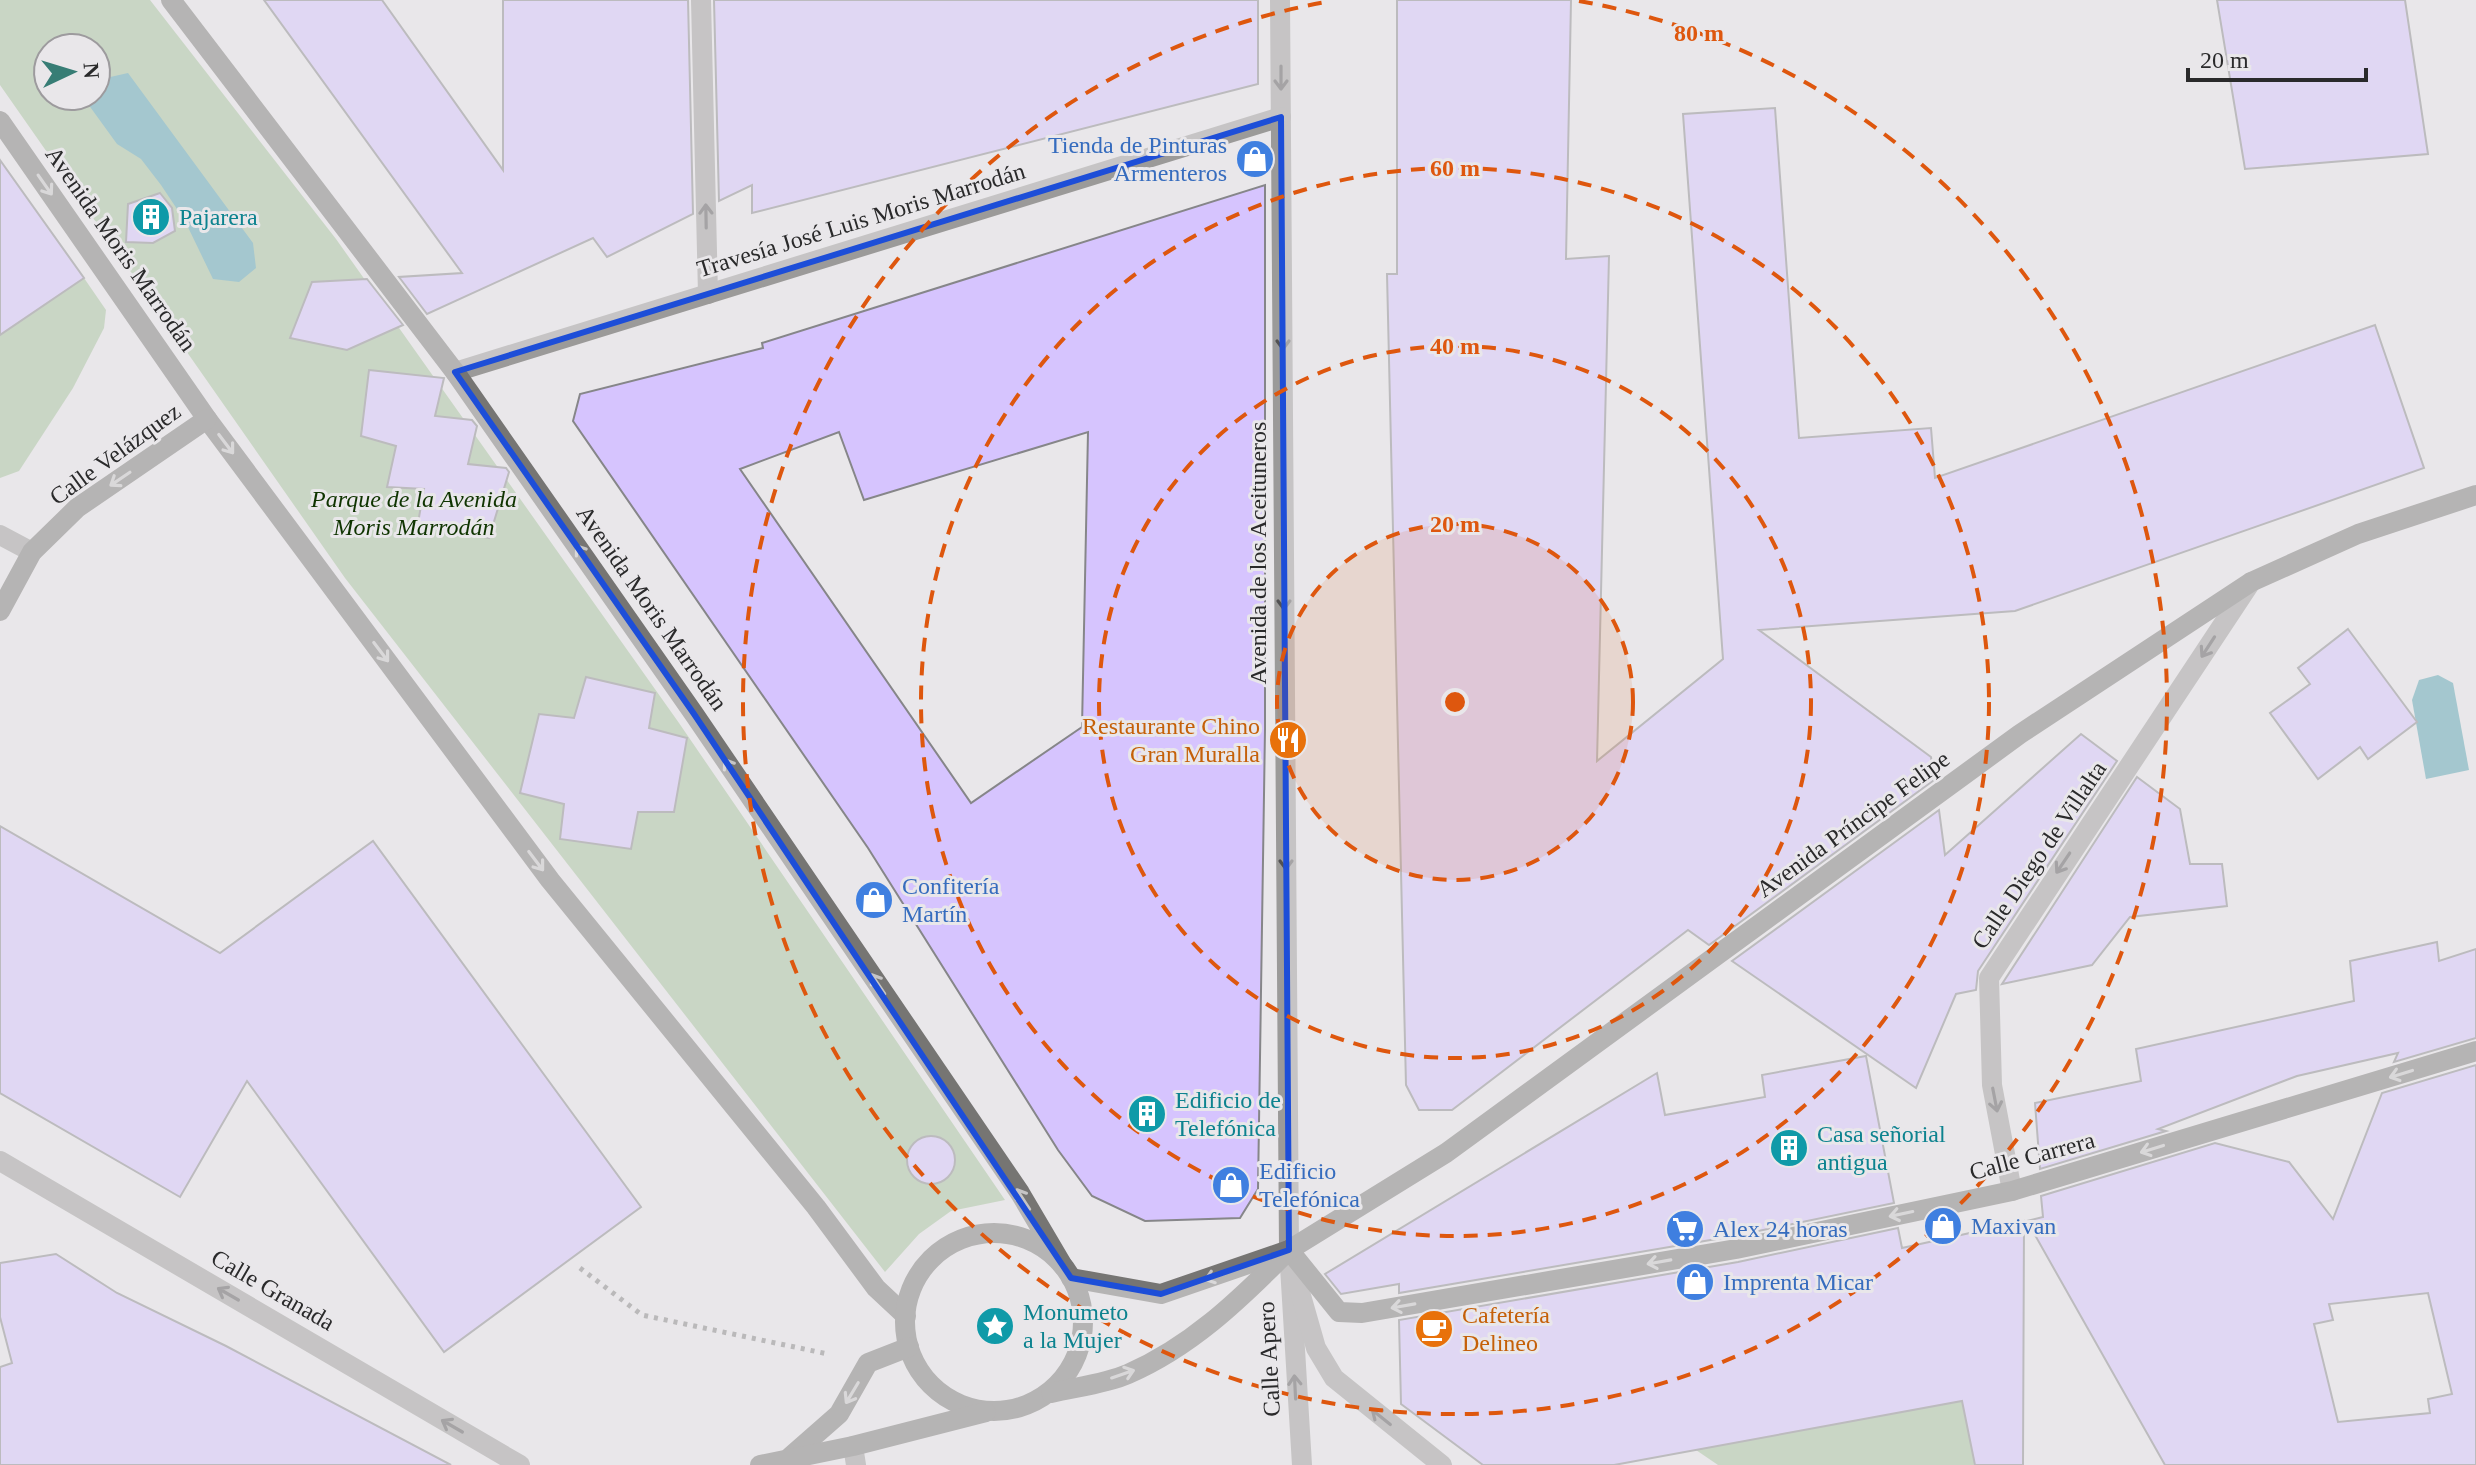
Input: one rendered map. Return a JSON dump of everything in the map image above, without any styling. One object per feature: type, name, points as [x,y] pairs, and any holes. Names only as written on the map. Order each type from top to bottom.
[{"type":"main road","name":"Avenida Moris Marrodán","points":[[171,0],[455,372],[712,739],[1020,1193],[1067,1272]]},
{"type":"main road","name":"Avenida Moris Marrodán","points":[[0,121],[207,419],[550,880],[816,1207],[876,1288],[906,1316]]},
{"type":"main road","name":"Calle Velázquez","points":[[0,611],[32,552],[77,508],[207,419]]},
{"type":"main road","name":"Avenida Príncipe Felipe","points":[[1067,1272],[1161,1294],[1289,1250],[1446,1153],[2020,734],[2251,582],[2358,534],[2476,495]]},
{"type":"main road","name":"Calle Carrera","points":[[1289,1250],[1339,1312],[1362,1313],[1736,1249],[2012,1191],[2476,1051]]},
{"type":"main road","points":[[993,1233],[1020,1237],[1043,1248],[1067,1272],[1081,1302],[1083,1327],[1078,1353],[1066,1376],[1048,1393],[1009,1410],[988,1411],[961,1405],[938,1392],[919,1371],[909,1347],[906,1316],[911,1290],[924,1267],[943,1249],[967,1237],[993,1233]]},
{"type":"main road","name":"Avenida Príncipe Felipe","points":[[1048,1393],[1126,1375],[1159,1357],[1220,1319],[1289,1250]]},
{"type":"main road","points":[[786,1461],[839,1414],[868,1363],[909,1347]]},
{"type":"main road","points":[[760,1465],[854,1456],[988,1411]]},
{"type":"street","points":[[701,0],[708,294]]},
{"type":"street","name":"Avenida de los Aceituneros","points":[[1280,0],[1289,1250]]},
{"type":"street","name":"Travesía José Luis Moris Marrodán","points":[[455,372],[1281,117]]},
{"type":"street","points":[[0,535],[32,552]]},
{"type":"street","name":"Calle Diego de Villalta","points":[[2012,1191],[1992,1085],[1989,978],[2251,582]]},
{"type":"street","name":"Calle Granada","points":[[0,1161],[520,1465]]},
{"type":"street","points":[[1289,1250],[1316,1348],[1334,1378],[1442,1465]]},
{"type":"street","name":"Calle Apero","points":[[1289,1250],[1302,1465]]},
{"type":"path","points":[[580,1268],[642,1315],[868,1363]]},
{"type":"highlighted area","points":[[1281,117],[1289,1250],[1161,1294],[1071,1278],[694,714],[455,372]]},
{"type":"green space","name":"Parque de la Avenida Moris Marrodán","points":[[0,0],[150,0],[336,239],[679,723],[1005,1200],[951,1211],[919,1234],[885,1272],[345,578],[0,85]]},
{"type":"green space","points":[[84,278],[106,310],[104,328],[73,388],[19,471],[0,478],[0,335]]},
{"type":"green space","points":[[1962,1401],[1975,1465],[1718,1465],[1696,1450]]},
{"type":"water","points":[[128,73],[253,243],[256,268],[239,282],[213,279],[185,221],[161,185],[141,159],[117,144],[94,112],[112,112],[112,77]]},
{"type":"water","points":[[2438,675],[2453,683],[2469,770],[2426,779],[2412,700],[2419,680]]},
{"type":"building","points":[[264,0],[382,0],[503,170],[503,0],[688,0],[693,214],[607,257],[593,238],[427,314],[399,277],[462,273]]},
{"type":"building","points":[[714,0],[1258,0],[1258,84],[752,213],[752,185],[719,201]]},
{"type":"building","points":[[1397,0],[1571,0],[1566,259],[1609,256],[1597,761],[1723,659],[1683,114],[1775,108],[1799,438],[1931,428],[1935,478],[2375,325],[2424,468],[2015,611],[1759,630],[1931,757],[1934,780],[1709,945],[1688,930],[1452,1110],[1419,1110],[1406,1085],[1387,274],[1397,274]]},
{"type":"building","points":[[2217,0],[2405,0],[2428,154],[2245,169]]},
{"type":"building","points":[[0,160],[84,278],[0,335]]},
{"type":"building","points":[[1265,185],[1265,729],[1258,1189],[1240,1218],[1145,1221],[1092,1196],[1058,1150],[868,848],[573,421],[580,394],[763,348],[762,343]],"holes":[[[839,432],[864,500],[1088,432],[1082,727],[971,803],[740,469]]]},
{"type":"building","name":"Pajarera","points":[[160,193],[172,208],[175,231],[153,243],[126,242],[128,204]]},
{"type":"building","points":[[367,279],[403,325],[347,350],[290,338],[312,282]]},
{"type":"building","points":[[369,370],[444,378],[435,416],[472,420],[477,426],[468,464],[506,468],[509,472],[489,538],[418,523],[424,489],[387,487],[396,446],[361,436]]},
{"type":"building","points":[[2348,629],[2417,722],[2368,759],[2360,747],[2318,779],[2270,713],[2310,684],[2298,668]]},
{"type":"building","points":[[586,677],[655,693],[649,728],[687,738],[674,812],[638,812],[631,849],[560,839],[564,804],[520,793],[539,714],[574,718]]},
{"type":"building","points":[[2081,734],[2117,761],[1978,971],[1976,990],[1956,994],[1916,1088],[1732,961],[1939,810],[1945,855]]},
{"type":"building","points":[[2137,777],[2180,809],[2190,864],[2222,864],[2227,906],[2130,917],[2092,965],[2002,984]]},
{"type":"building","points":[[0,826],[220,953],[373,841],[641,1207],[444,1352],[247,1081],[180,1197],[0,1093]]},
{"type":"building","points":[[2437,942],[2439,961],[2476,949],[2476,1038],[2394,1062],[2398,1053],[2297,1076],[2158,1129],[2166,1131],[2040,1169],[2035,1103],[2141,1081],[2136,1049],[2354,1001],[2350,961]]},
{"type":"building","points":[[1866,1056],[1894,1203],[1734,1236],[1399,1293],[1399,1284],[1341,1294],[1325,1274],[1657,1073],[1665,1115],[1765,1097],[1762,1075]]},
{"type":"building","points":[[2476,1065],[2476,1465],[2165,1465],[2027,1221],[2043,1217],[2041,1196],[2215,1143],[2289,1162],[2333,1219],[2382,1093]],"holes":[[[2428,1293],[2452,1394],[2428,1399],[2430,1413],[2338,1422],[2314,1324],[2333,1320],[2329,1304]]]},
{"type":"building","points":[[931,1136],[940,1137],[948,1143],[954,1151],[954,1169],[948,1177],[940,1183],[931,1184],[922,1183],[914,1177],[908,1169],[907,1160],[908,1151],[914,1143],[922,1137]]},
{"type":"building","points":[[2024,1221],[2023,1465],[1975,1465],[1962,1401],[1614,1465],[1483,1465],[1401,1404],[1399,1320],[1738,1262],[1898,1228],[1902,1248]]},
{"type":"building","points":[[56,1254],[117,1293],[226,1346],[451,1465],[0,1465],[0,1367],[12,1363],[0,1317],[0,1263]]},
{"type":"place","name":"Tienda de Pinturas Armenteros","points":[[1255,159]]},
{"type":"place","name":"Pajarera","points":[[151,217]]},
{"type":"place","name":"Restaurante Chino Gran Muralla","points":[[1288,740]]},
{"type":"place","name":"Confitería Martín","points":[[874,900]]},
{"type":"place","name":"Edificio de Telefónica","points":[[1147,1114]]},
{"type":"place","name":"Casa señorial antigua","points":[[1789,1148]]},
{"type":"place","name":"Edificio Telefónica","points":[[1231,1185]]},
{"type":"place","name":"Maxivan","points":[[1943,1226]]},
{"type":"place","name":"Alex 24 horas","points":[[1685,1229]]},
{"type":"place","name":"Imprenta Micar","points":[[1695,1282]]},
{"type":"place","name":"Monumeto a la Mujer","points":[[995,1326]]},
{"type":"place","name":"Cafetería Delineo","points":[[1434,1329]]}]
